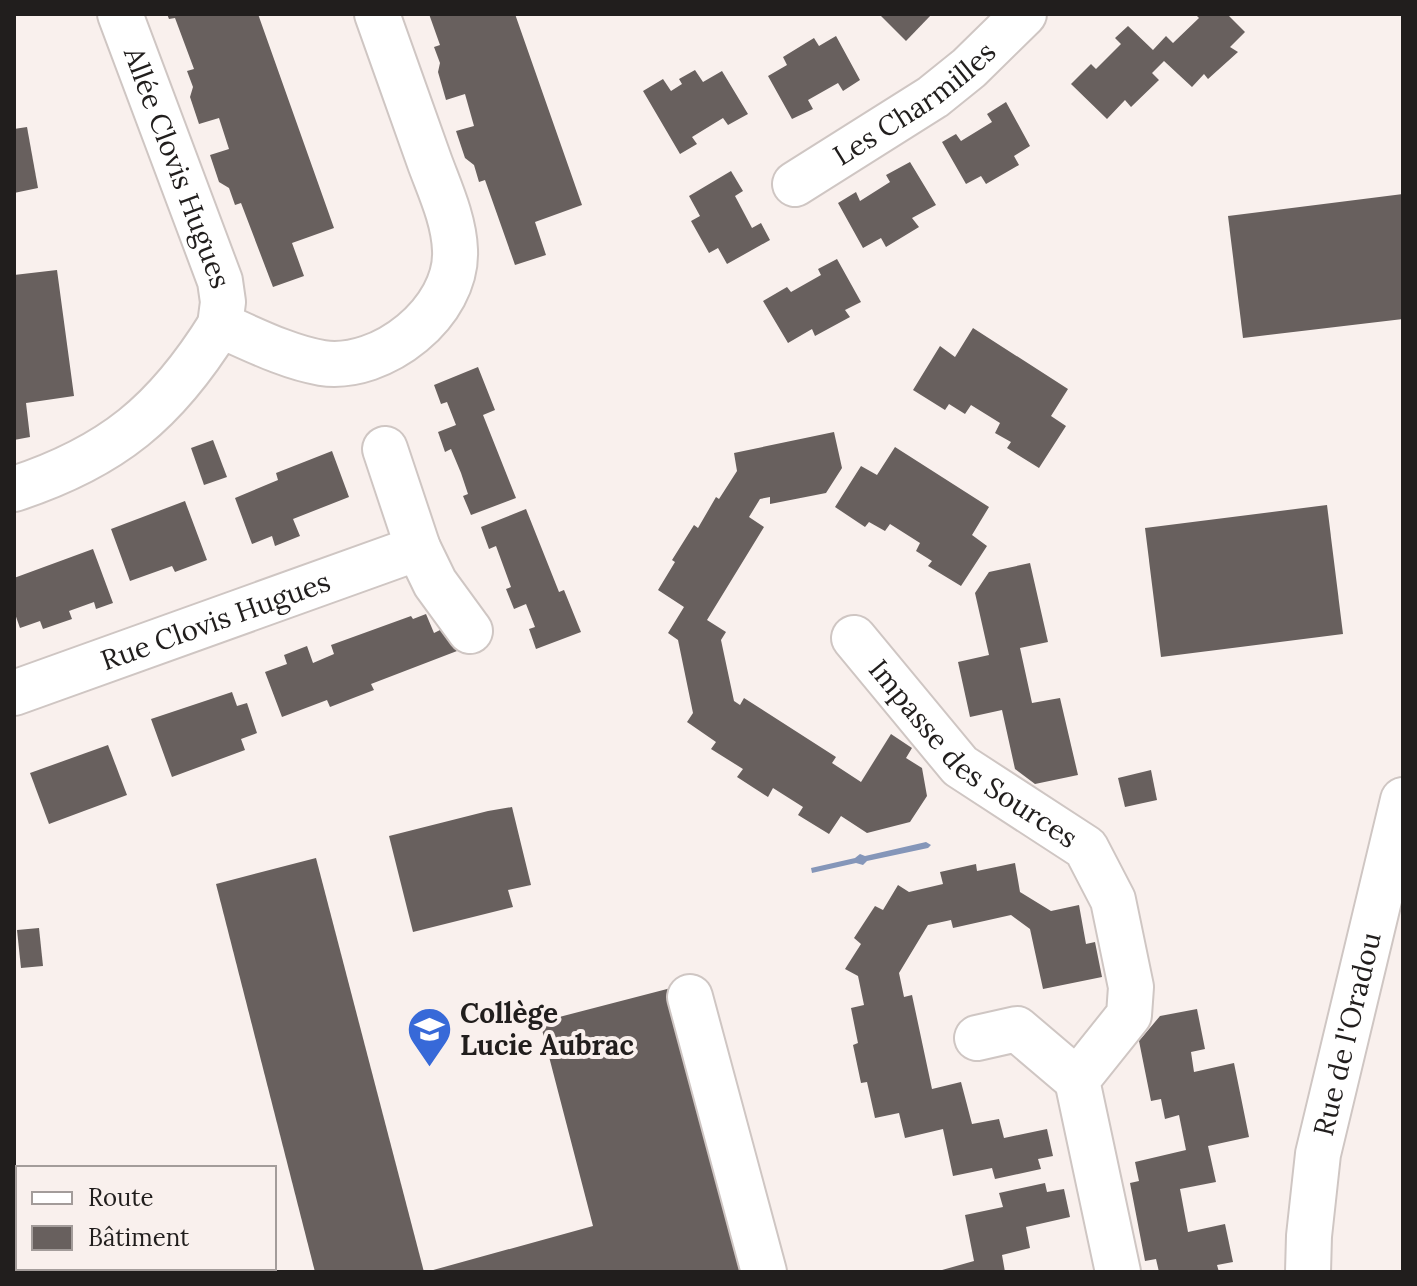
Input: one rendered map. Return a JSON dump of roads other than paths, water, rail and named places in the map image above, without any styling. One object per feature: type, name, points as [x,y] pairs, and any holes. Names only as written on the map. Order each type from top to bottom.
[{"type":"street","name":"Allée Clovis Hugues","points":[[14,489],[85,461],[121,439],[163,402],[197,363],[220,325],[223,302],[220,281],[120,14]]},
{"type":"street","name":"Allée Clovis Hugues","points":[[220,325],[302,358],[326,364],[354,361],[384,351],[411,336],[433,313],[452,277],[456,251],[449,215],[377,14]]},
{"type":"street","name":"Les Charmilles","points":[[795,184],[933,97],[969,68],[1024,14]]},
{"type":"street","points":[[385,449],[418,548],[435,583],[470,631]]},
{"type":"street","name":"Rue Clovis Hugues","points":[[14,693],[418,548]]},
{"type":"street","name":"Impasse des Sources","points":[[854,638],[960,766],[1086,848],[1113,900],[1131,987],[1129,1015],[1077,1080]]},
{"type":"street","name":"Rue de l'Oradou","points":[[1308,1272],[1318,1154],[1403,800]]},
{"type":"street","points":[[690,997],[764,1272]]},
{"type":"street","points":[[977,1038],[1017,1029],[1077,1080],[1118,1272]]},
{"type":"water","points":[[926,842],[931,845],[928,848],[867,861],[863,865],[856,863],[812,873],[811,868],[855,858],[860,854],[865,856]]},
{"type":"place","name":"Collège Lucie Aubrac","points":[[429,1068]]}]
